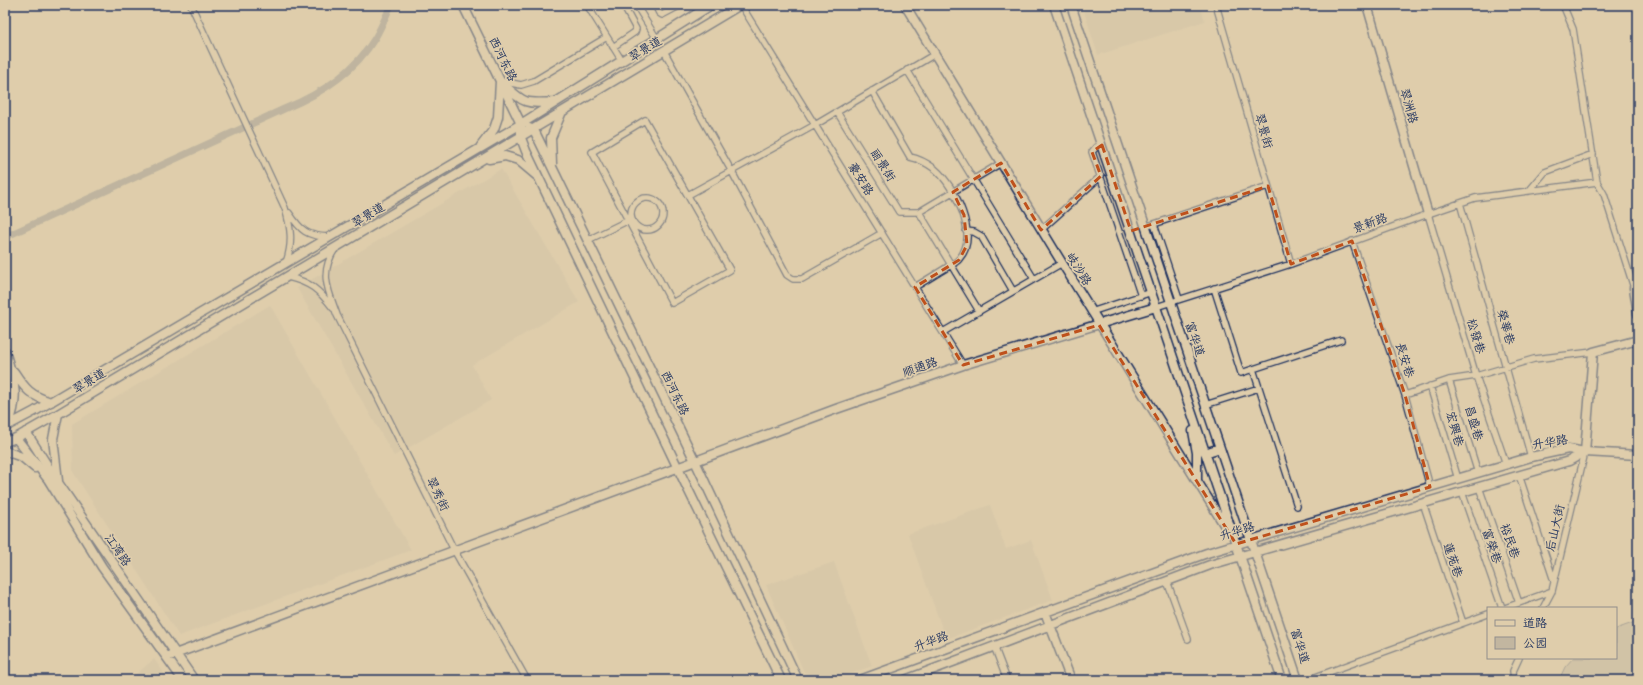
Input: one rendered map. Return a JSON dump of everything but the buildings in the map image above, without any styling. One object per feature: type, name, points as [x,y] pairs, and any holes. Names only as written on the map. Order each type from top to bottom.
[{"type":"street","points":[[191,5],[285,208],[290,224],[292,242],[286,263]]},
{"type":"street","name":"西河东路","points":[[462,5],[521,124],[521,138],[538,177],[677,468],[781,680]]},
{"type":"street","points":[[587,5],[622,61]]},
{"type":"street","points":[[613,47],[635,32],[636,29],[623,5]]},
{"type":"street","points":[[636,5],[657,39]]},
{"type":"street","points":[[655,5],[659,13],[662,15],[681,5]]},
{"type":"street","name":"翠景道","points":[[6,426],[51,402],[478,150],[711,5]]},
{"type":"street","name":"翠景道","points":[[5,442],[16,438],[58,414],[741,5]]},
{"type":"street","name":"豪安路","points":[[741,5],[963,365]]},
{"type":"street","name":"岐沙路","points":[[905,5],[1091,312],[1236,544]]},
{"type":"street","points":[[1054,5],[1282,680]]},
{"type":"street","name":"富华道","points":[[1071,5],[1170,302],[1252,539],[1298,680]]},
{"type":"street","name":"翠景街","points":[[1216,5],[1291,264]]},
{"type":"street","name":"翠洲路","points":[[1367,5],[1428,214]]},
{"type":"street","points":[[1563,5],[1573,29],[1597,182],[1604,194],[1636,287],[1638,314]]},
{"type":"street","points":[[500,80],[521,86],[534,81],[607,37]]},
{"type":"street","points":[[664,51],[732,172],[787,275],[793,279],[802,279],[882,233]]},
{"type":"street","points":[[688,196],[815,125],[935,54]]},
{"type":"street","points":[[907,70],[1034,279]]},
{"type":"street","points":[[500,80],[519,99],[532,103],[556,102]]},
{"type":"street","points":[[478,150],[494,129],[498,117],[500,80]]},
{"type":"street","points":[[872,91],[910,157],[922,160],[935,169],[953,192],[964,216],[967,245],[959,260],[915,287]]},
{"type":"street","name":"丽景街","points":[[837,112],[899,212],[919,212]]},
{"type":"street","points":[[552,167],[551,138],[560,114]]},
{"type":"street","points":[[645,120],[688,196],[730,270],[672,304],[630,220],[592,152],[645,120]]},
{"type":"street","points":[[521,124],[534,130]]},
{"type":"street","name":"西河东路","points":[[534,130],[695,461],[798,680]]},
{"type":"street","points":[[1102,145],[1096,147],[1092,152],[1141,296]]},
{"type":"street","points":[[1530,191],[1545,172],[1593,154]]},
{"type":"street","points":[[482,161],[504,156],[518,160],[538,177]]},
{"type":"street","points":[[978,311],[919,212],[1001,163]]},
{"type":"street","points":[[1041,230],[1100,176]]},
{"type":"street","name":"景新路","points":[[1156,307],[1291,264],[1475,198],[1597,182]]},
{"type":"street","points":[[1145,227],[1268,186]]},
{"type":"street","points":[[643,199],[654,200],[661,208],[662,218],[657,227],[652,230],[642,230],[630,220],[634,204],[643,199]]},
{"type":"street","name":"榮華巷","points":[[1460,203],[1531,457]]},
{"type":"street","points":[[285,208],[303,231],[315,237],[330,237]]},
{"type":"street","name":"松發巷","points":[[1428,214],[1476,376],[1506,464]]},
{"type":"street","points":[[588,240],[630,220]]},
{"type":"street","points":[[1154,224],[1179,299]]},
{"type":"street","points":[[966,231],[974,232],[981,236],[1014,291]]},
{"type":"street","name":"長安巷","points":[[1352,241],[1405,395],[1430,487]]},
{"type":"street","points":[[336,248],[326,265],[326,280],[338,315]]},
{"type":"street","points":[[943,332],[1062,263]]},
{"type":"street","points":[[288,277],[308,283],[318,291],[338,315]]},
{"type":"street","points":[[1214,288],[1241,373],[1341,340]]},
{"type":"street","points":[[1091,312],[1152,292]]},
{"type":"street","name":"顺通路","points":[[171,655],[836,409],[963,365],[1156,307]]},
{"type":"street","name":"翠秀街","points":[[338,315],[454,550],[527,680]]},
{"type":"street","points":[[1405,395],[1449,380],[1476,376],[1534,359],[1593,352],[1638,340]]},
{"type":"street","points":[[5,351],[16,393],[15,404],[6,426]]},
{"type":"street","points":[[1593,352],[1585,452],[1638,455]]},
{"type":"street","points":[[9,364],[23,386],[38,398],[51,402]]},
{"type":"street","points":[[1253,370],[1297,506]]},
{"type":"street","name":"昌盛巷","points":[[1449,380],[1478,473]]},
{"type":"street","name":"宏興巷","points":[[1430,386],[1458,479]]},
{"type":"street","points":[[1205,405],[1259,388]]},
{"type":"street","points":[[1189,406],[1197,453],[1197,481]]},
{"type":"street","points":[[58,414],[53,439],[59,484]]},
{"type":"street","name":"江湾路","points":[[26,432],[171,655],[183,680]]},
{"type":"street","name":"江湾路","points":[[16,438],[48,480],[102,567],[171,655],[194,680]]},
{"type":"street","points":[[1205,453],[1220,448]]},
{"type":"street","name":"升华路","points":[[860,680],[989,632],[1236,544],[1531,457],[1568,449],[1585,452]]},
{"type":"street","points":[[5,451],[22,458],[48,480]]},
{"type":"street","name":"升华路","points":[[905,680],[1210,565],[1569,461],[1585,452]]},
{"type":"street","name":"后山大街","points":[[1544,607],[1552,591],[1585,452]]},
{"type":"street","points":[[1519,475],[1554,582]]},
{"type":"street","name":"裕民巷","points":[[1479,487],[1519,603]]},
{"type":"street","name":"富榮巷","points":[[1462,492],[1502,607]]},
{"type":"street","name":"蓮苑巷","points":[[1422,503],[1463,623]]},
{"type":"street","points":[[1167,581],[1188,639]]},
{"type":"street","points":[[1508,607],[1552,591]]},
{"type":"street","points":[[1045,612],[1072,680]]},
{"type":"street","points":[[1307,680],[1487,614]]},
{"type":"street","points":[[989,632],[1007,680]]},
{"type":"street","points":[[1514,680],[1513,671],[1519,659]]},
{"type":"highlighted area","points":[[1102,145],[1131,231],[1268,186],[1291,264],[1352,241],[1405,395],[1430,487],[1236,544],[1099,325],[963,365],[915,287],[959,260],[967,245],[964,215],[953,192],[1001,163],[1041,230],[1101,176],[1092,152]]},
{"type":"shaded area","points":[[1082,5],[1200,5],[1205,21],[1098,55]]},
{"type":"shaded area","points":[[501,169],[579,302],[472,365],[491,400],[394,456],[297,288]]},
{"type":"shaded area","points":[[270,305],[411,550],[179,636],[73,472],[72,424]]},
{"type":"shaded area","points":[[990,505],[1006,549],[1031,540],[1053,600],[946,639],[908,534]]},
{"type":"shaded area","points":[[834,562],[872,666],[834,680],[821,680],[804,672],[766,585]]},
{"type":"shaded area","points":[[154,659],[169,680],[129,680]]},
{"type":"green space","points":[[1638,621],[1638,680],[1559,680],[1565,667],[1572,659],[1617,659],[1617,629]]},
{"type":"waterway","points":[[5,237],[298,103],[324,89],[347,72],[367,50],[377,34],[391,5]]}]
